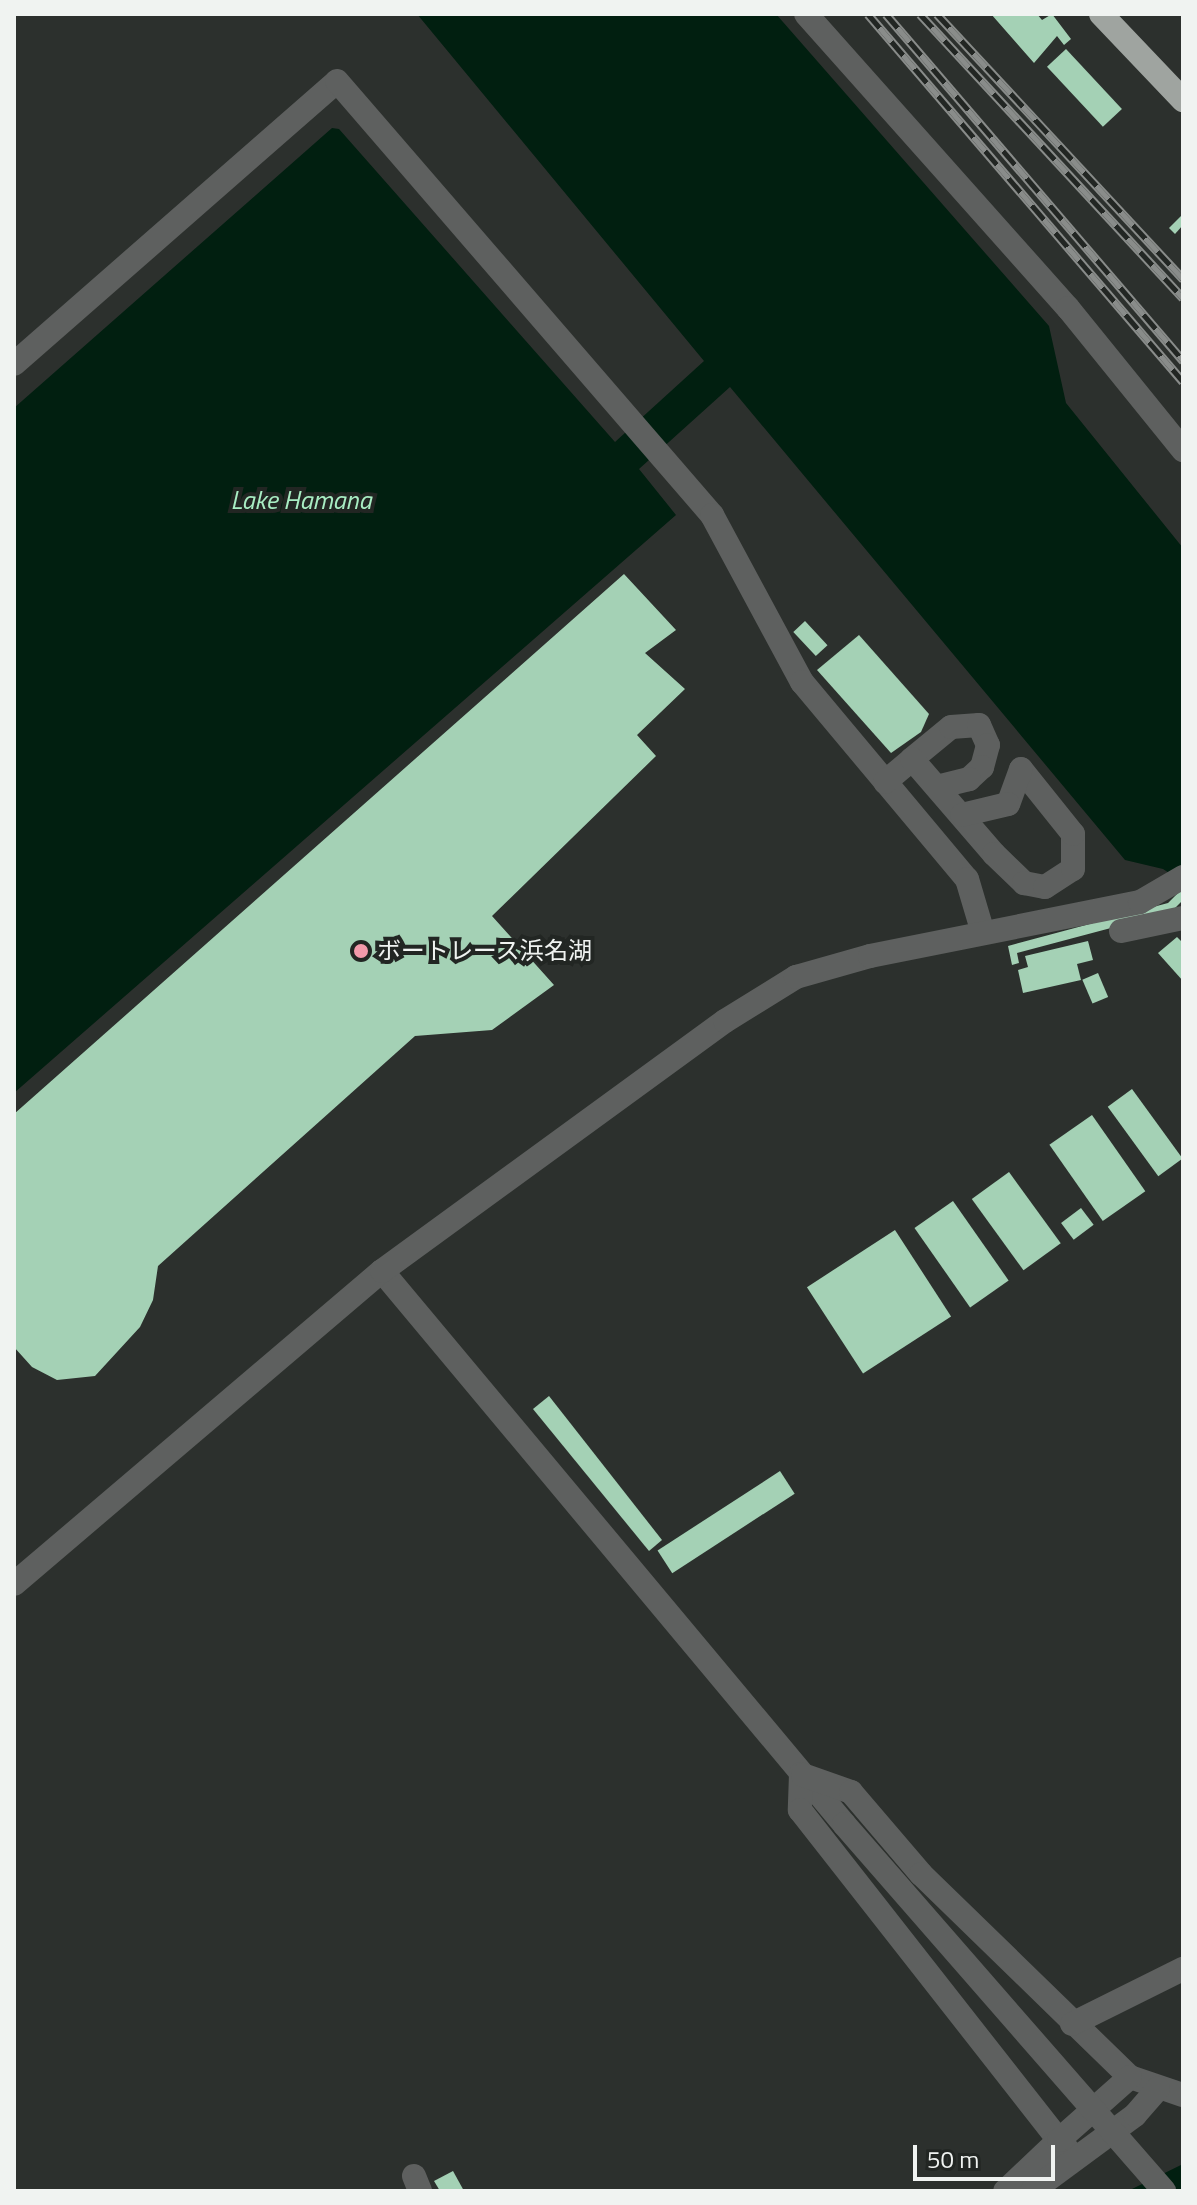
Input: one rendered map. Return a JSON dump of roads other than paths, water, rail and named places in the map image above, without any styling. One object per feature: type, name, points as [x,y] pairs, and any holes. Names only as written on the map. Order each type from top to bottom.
[{"type":"highway","points":[[1101,14],[1183,100]]},
{"type":"street","points":[[806,14],[1068,308],[1183,450]]},
{"type":"street","points":[[14,364],[337,81],[712,515],[802,682],[967,879],[983,933]]},
{"type":"street","points":[[885,782],[912,759],[951,727],[979,725],[1021,769],[1073,834],[1075,858],[1065,878],[1045,887],[1024,883],[912,759]]},
{"type":"street","points":[[938,787],[969,779],[982,767],[987,733]]},
{"type":"street","points":[[962,815],[991,812],[1008,804],[1021,769]]},
{"type":"street","points":[[14,1584],[382,1271],[725,1021],[796,977],[983,933],[1140,902],[1183,877]]},
{"type":"street","points":[[1121,931],[1183,918]]},
{"type":"street","points":[[382,1271],[801,1774],[1164,2191]]},
{"type":"street","points":[[801,1774],[851,1792],[921,1874],[1130,2077],[1183,2095]]},
{"type":"street","points":[[801,1774],[800,1810],[1078,2161]]},
{"type":"street","points":[[1072,2024],[1183,1969]]},
{"type":"street","points":[[1005,2191],[1130,2077]]},
{"type":"street","points":[[1032,2191],[1078,2161],[1158,2089]]},
{"type":"water","name":"Lake Hamana","points":[[417,14],[776,14],[1049,326],[1066,403],[1183,548],[1183,882],[1163,869],[1125,860],[730,387],[639,469],[676,515],[14,1093],[14,408],[332,128],[339,129],[615,442],[704,361]]},
{"type":"water","points":[[1183,2164],[1183,2191],[1127,2191],[1132,2189]]},
{"type":"railway","points":[[868,14],[1183,381]]},
{"type":"railway","points":[[886,14],[1183,361]]},
{"type":"railway","points":[[920,14],[1183,298]]},
{"type":"railway","points":[[937,14],[1183,279]]},
{"type":"place","name":"ボートレース浜名湖","points":[[361,951]]}]
